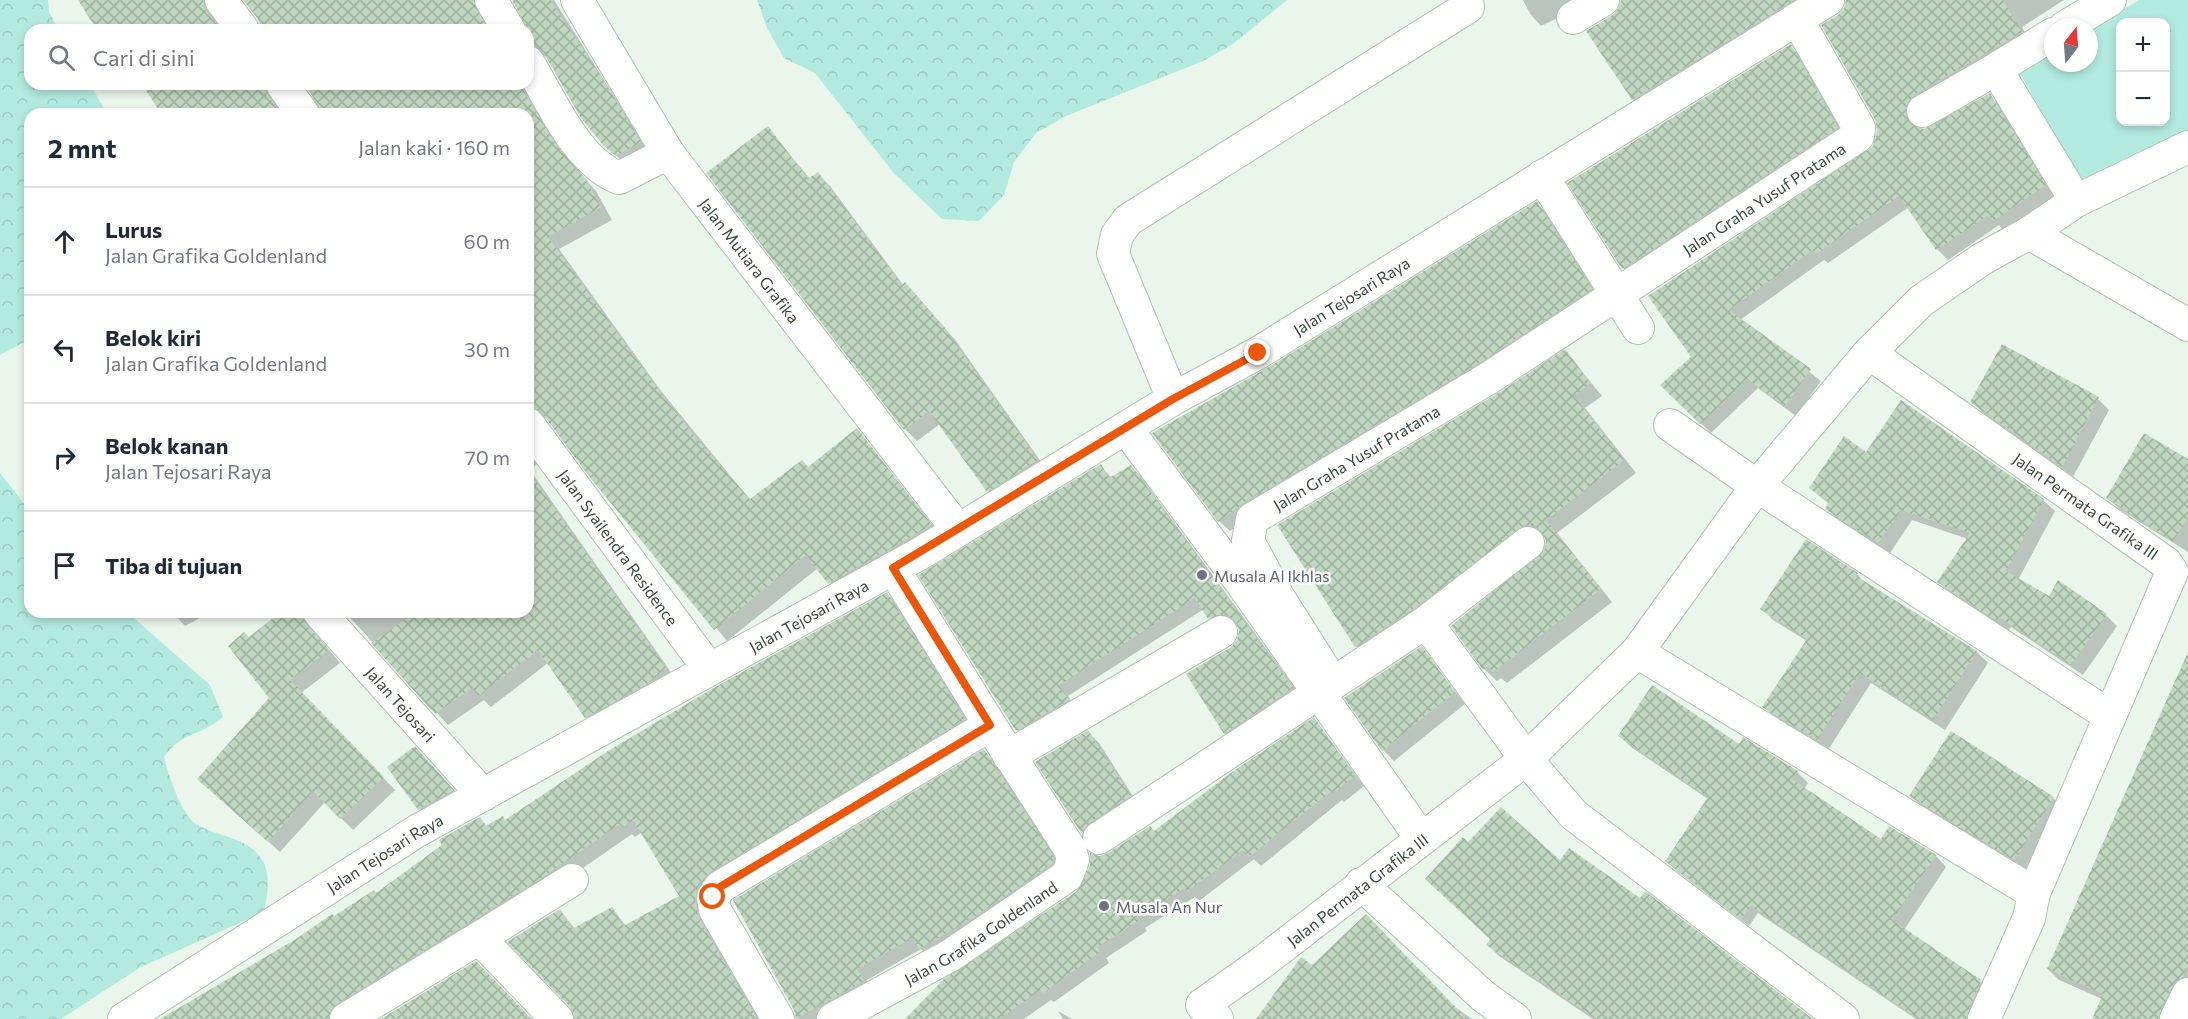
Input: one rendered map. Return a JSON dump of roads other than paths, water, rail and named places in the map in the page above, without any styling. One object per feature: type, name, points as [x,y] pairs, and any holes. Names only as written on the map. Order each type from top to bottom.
[{"type":"street","points":[[221,0],[239,24]]},
{"type":"street","points":[[491,0],[505,24]]},
{"type":"street","name":"Jalan Mutiara Grafika","points":[[577,0],[668,153],[958,530]]},
{"type":"street","points":[[1573,18],[1604,0]]},
{"type":"street","points":[[2080,18],[2110,0]]},
{"type":"street","name":"Jalan Tejosari Raya","points":[[124,1019],[417,831],[893,568],[1173,399],[1258,353],[1815,6]]},
{"type":"street","name":"Jalan Graha Yusuf Pratama","points":[[1326,688],[1248,541],[1252,519],[1489,378],[1858,136],[1859,128],[1815,6]]},
{"type":"street","points":[[1173,399],[1113,254],[1117,235],[1128,220],[1468,8]]},
{"type":"street","points":[[1923,111],[2044,40]]},
{"type":"street","points":[[1996,69],[2076,201]]},
{"type":"street","points":[[534,72],[582,151],[603,171],[619,178],[668,153]]},
{"type":"street","points":[[286,90],[299,108]]},
{"type":"street","name":"Jalan Permata Grafika III","points":[[1200,1014],[1361,884],[1526,759],[1637,652],[1757,486],[1869,353],[1921,301],[1982,259],[2029,233],[2076,201],[2188,147]]},
{"type":"street","points":[[1542,176],[1638,328]]},
{"type":"street","points":[[2029,233],[2188,326]]},
{"type":"street","name":"Jalan Permata Grafika III","points":[[1869,353],[2166,563],[2172,572],[2034,893],[2029,918],[1984,1019]]},
{"type":"street","points":[[1670,425],[1757,486],[2110,716]]},
{"type":"street","name":"Jalan Syailendra Residence","points":[[534,432],[709,669]]},
{"type":"street","points":[[1134,440],[1243,585],[1326,688],[1421,838]]},
{"type":"street","points":[[1099,838],[1426,622],[1528,543]]},
{"type":"street","name":"Jalan Grafika Goldenland","points":[[833,1019],[951,955],[1067,876],[1073,860],[1070,849],[893,568]]},
{"type":"street","name":"Jalan Tejosari","points":[[324,618],[483,795]]},
{"type":"street","points":[[1426,622],[1526,759],[1574,815],[1843,1019]]},
{"type":"street","points":[[1010,756],[1221,632]]},
{"type":"street","points":[[1637,652],[2034,893]]},
{"type":"street","points":[[778,1019],[715,910],[713,897],[720,887],[990,725]]},
{"type":"street","points":[[346,1019],[572,880]]},
{"type":"street","points":[[1361,884],[1484,996],[1515,1019]]},
{"type":"street","points":[[478,938],[557,1019]]},
{"type":"street","points":[[2176,1019],[2188,994]]},
{"type":"place","name":"Musala Al Ikhlas","points":[[1202,575]]},
{"type":"place","name":"Musala An Nur","points":[[1104,906]]}]
